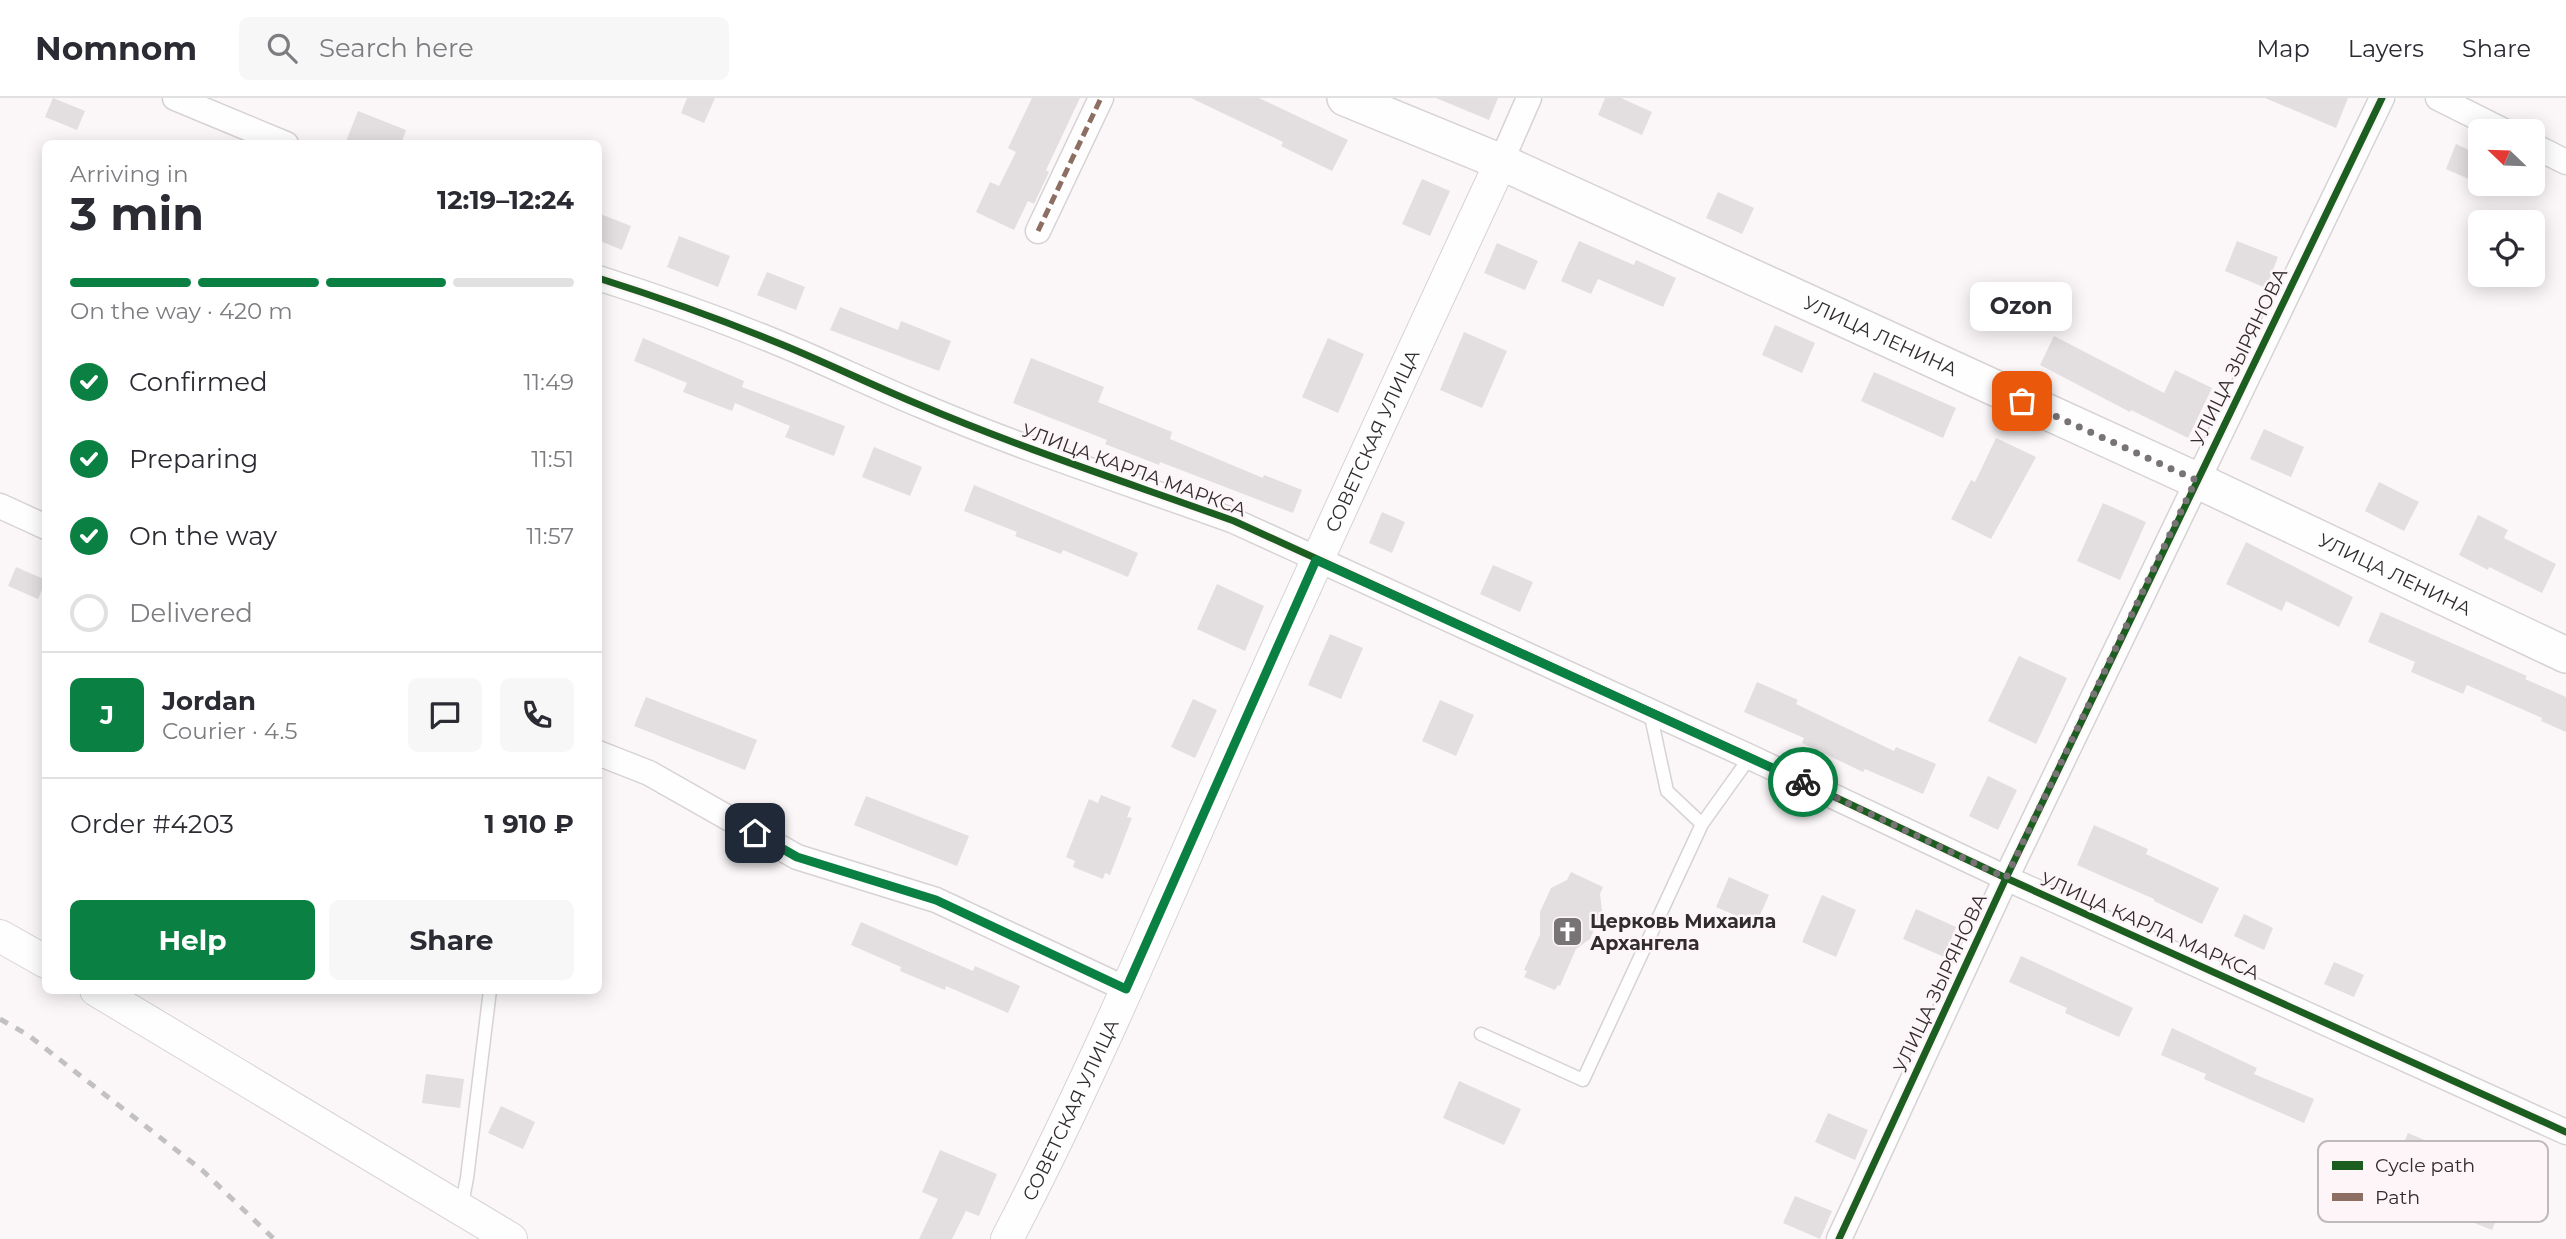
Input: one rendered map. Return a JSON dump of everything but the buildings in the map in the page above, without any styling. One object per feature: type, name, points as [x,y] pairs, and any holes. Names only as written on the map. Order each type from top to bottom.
[{"type":"main road","name":"УЛИЦА ЛЕНИНА","points":[[1345,98],[1501,162],[2196,480],[2566,654]]},
{"type":"street","points":[[174,98],[276,140]]},
{"type":"street","points":[[1038,231],[1101,98]]},
{"type":"street","name":"СОВЕТСКАЯ УЛИЦА","points":[[1007,1239],[1042,1171],[1126,989],[1316,560],[1529,98]]},
{"type":"street","name":"УЛИЦА ЗЫРЯНОВА","points":[[1839,1239],[2006,878],[2382,98]]},
{"type":"street","points":[[2438,98],[2480,119]]},
{"type":"street","points":[[2545,152],[2566,162]]},
{"type":"street","name":"УЛИЦА КАРЛА МАРКСА","points":[[602,279],[644,292],[783,345],[919,405],[1026,448],[1234,521],[1750,757],[2006,878],[2566,1132]]},
{"type":"street","points":[[0,506],[42,525]]},
{"type":"street","points":[[602,755],[649,773],[797,857],[936,900],[1126,989]]},
{"type":"street","points":[[0,936],[42,960]]},
{"type":"street","points":[[103,994],[510,1239]]},
{"type":"lane","points":[[1650,712],[1667,791],[1702,824]]},
{"type":"lane","points":[[1481,1034],[1583,1080],[1702,824],[1750,757]]},
{"type":"lane","points":[[461,1209],[490,994]]},
{"type":"railway","points":[[0,1019],[28,1035],[202,1170],[274,1239]]},
{"type":"marked path","points":[[1038,231],[1101,98]]},
{"type":"cycle path","points":[[1839,1239],[2006,878],[2382,98]]},
{"type":"cycle path","points":[[602,279],[760,336],[998,436],[1234,521],[1750,757],[2006,878],[2566,1132]]},
{"type":"way so far","points":[[1803,782],[2006,878],[2196,480],[2022,401]]},
{"type":"place","name":"Ozon","points":[[2022,401]]},
{"type":"place","name":"Церковь Михаила Архангела","points":[[1567,932]]},
{"type":"route","points":[[755,833],[797,857],[936,900],[1126,989],[1316,560],[1803,782]]}]
